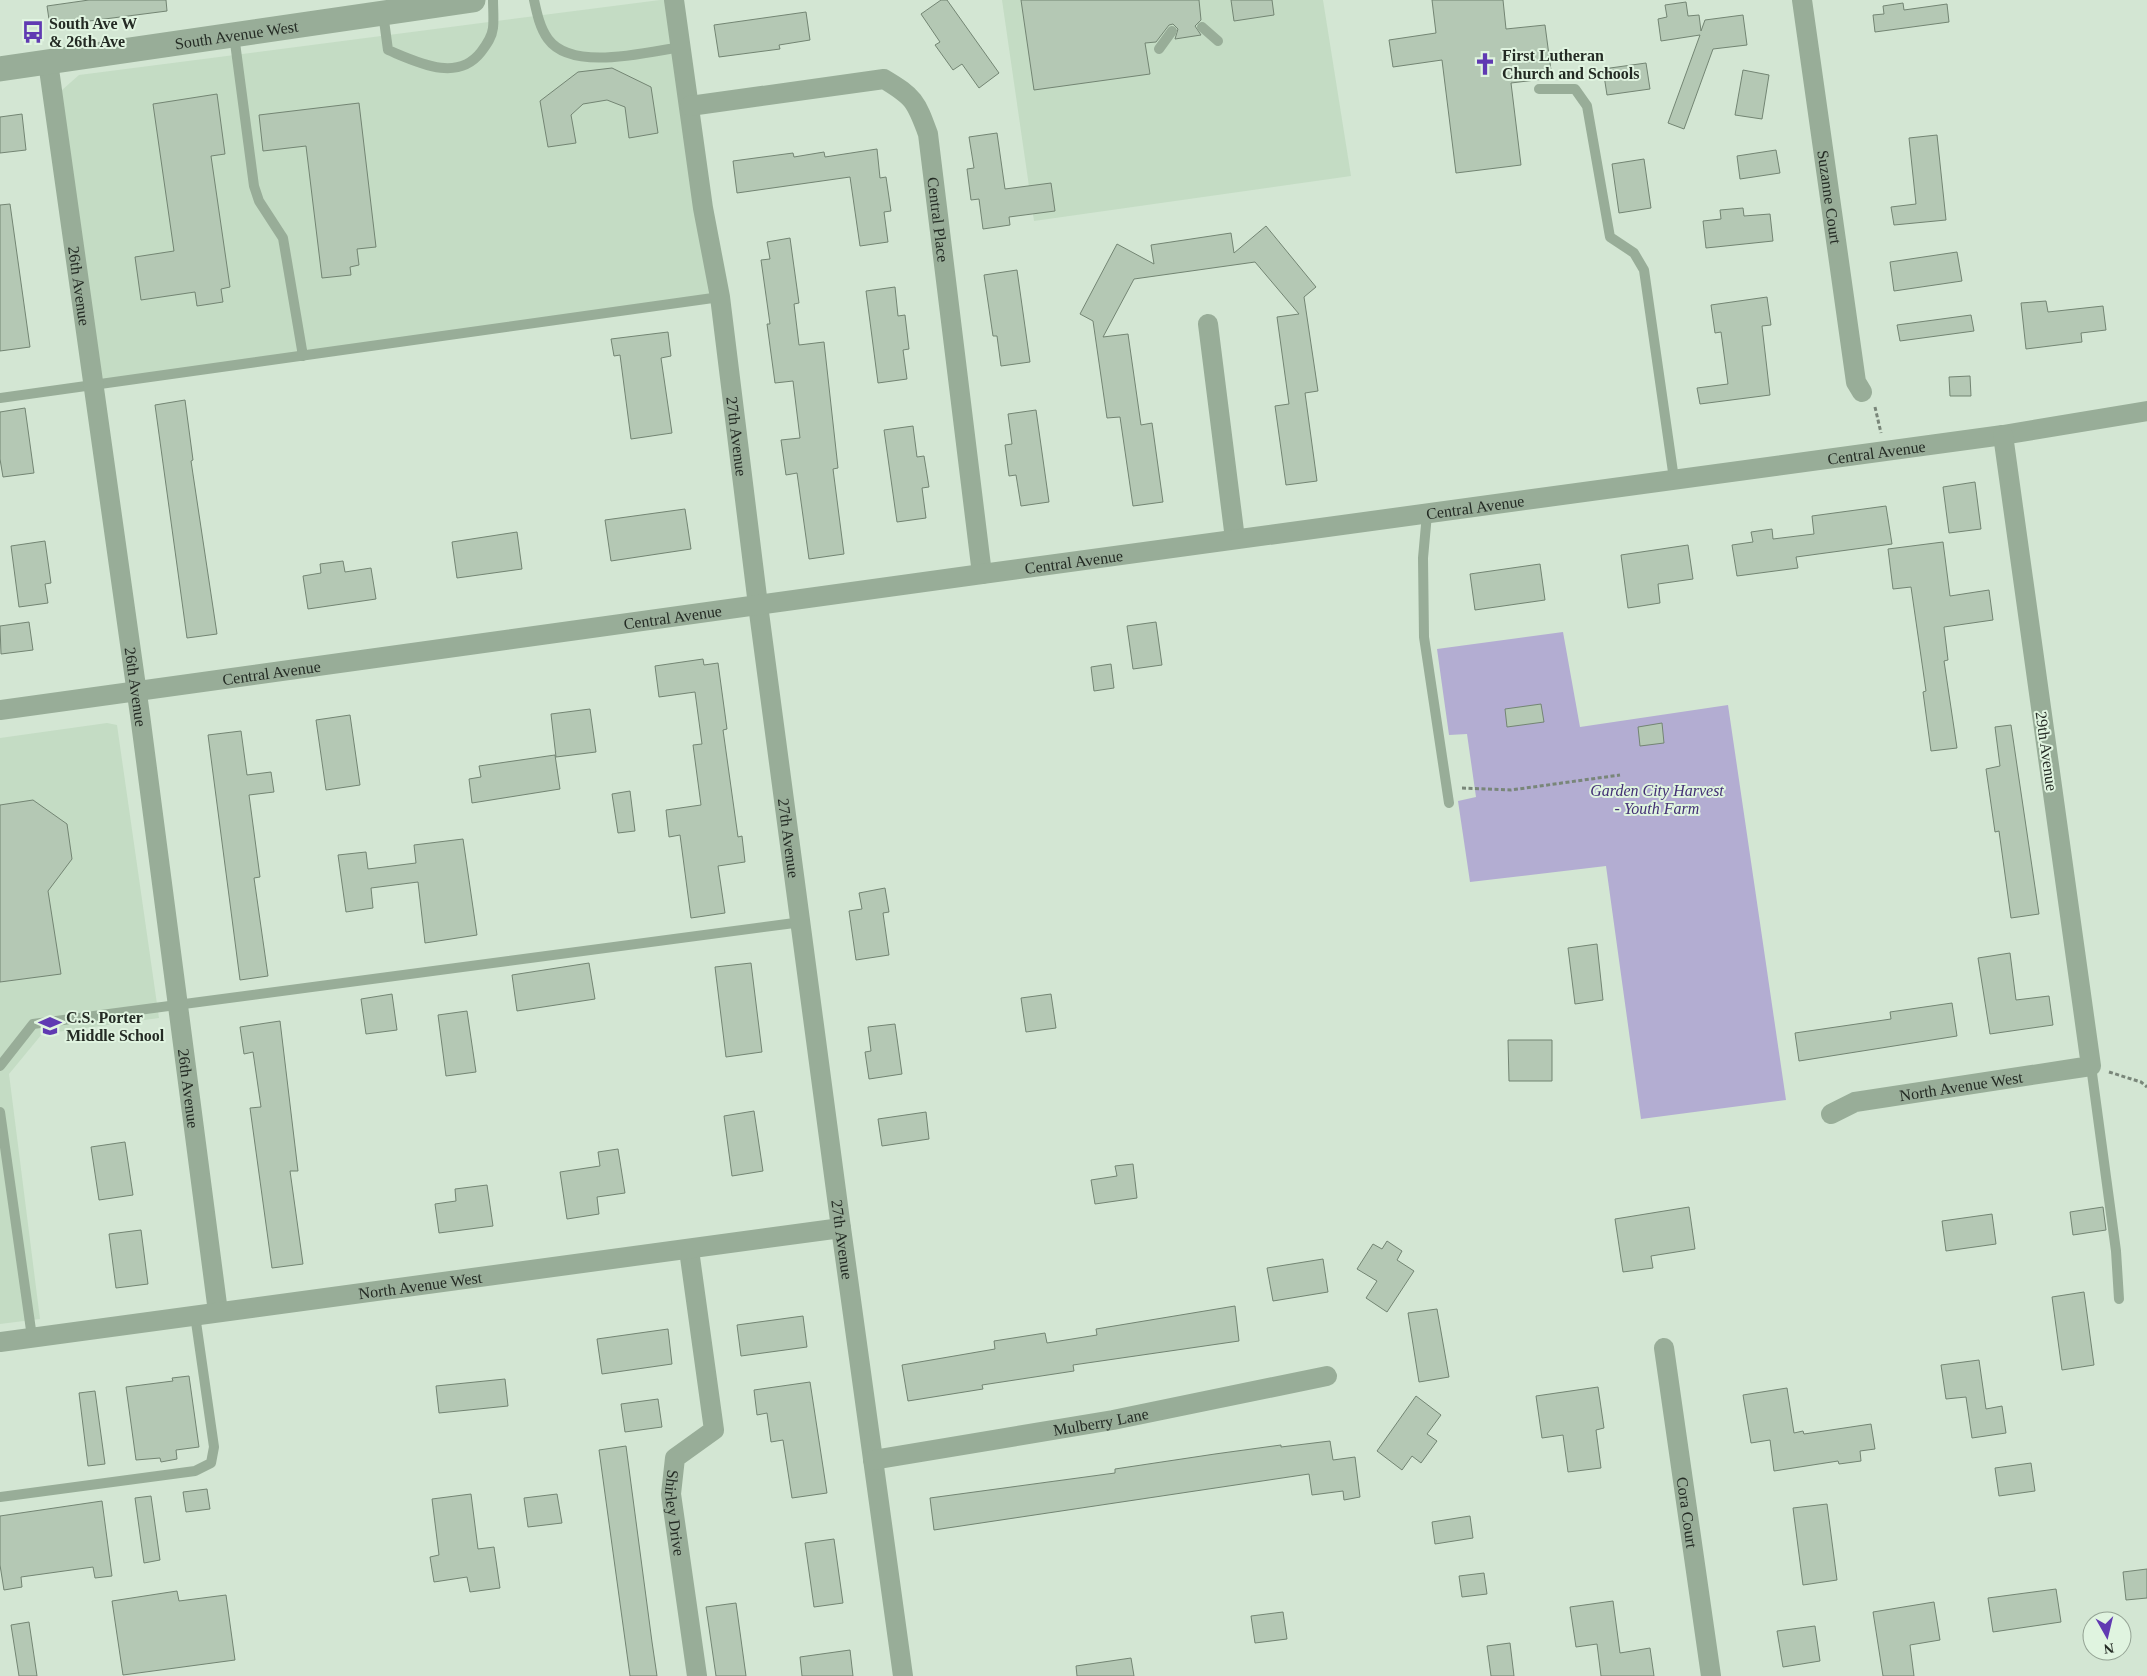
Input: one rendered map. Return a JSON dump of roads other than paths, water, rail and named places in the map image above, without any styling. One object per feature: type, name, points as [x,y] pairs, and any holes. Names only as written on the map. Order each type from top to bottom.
[{"type":"street","name":"South Avenue West","points":[[0,69],[383,13],[420,4],[473,0]]},
{"type":"street","name":"27th Avenue","points":[[674,0],[703,208],[720,297],[758,605],[903,1676]]},
{"type":"street","name":"Suzanne Court","points":[[1802,0],[1856,382],[1862,392]]},
{"type":"street","name":"26th Avenue","points":[[48,62],[136,691],[218,1312]]},
{"type":"street","name":"Central Place","points":[[690,106],[884,79],[906,92],[918,107],[928,134],[982,574]]},
{"type":"street","points":[[1208,324],[1235,539]]},
{"type":"street","name":"Central Avenue","points":[[0,710],[2003,435],[2147,411]]},
{"type":"street","name":"29th Avenue","points":[[2003,435],[2092,1066]]},
{"type":"street","name":"North Avenue West","points":[[1832,1114],[1855,1102],[2092,1066]]},
{"type":"street","name":"North Avenue West","points":[[0,1342],[841,1228]]},
{"type":"street","name":"Shirley Drive","points":[[689,1250],[714,1430],[675,1458],[671,1494],[697,1676]]},
{"type":"street","name":"Cora Court","points":[[1664,1348],[1711,1676]]},
{"type":"street","name":"Mulberry Lane","points":[[873,1460],[1114,1420],[1327,1376]]},
{"type":"lane","points":[[383,13],[388,50],[432,67],[466,66],[479,55],[490,40],[493,28],[493,0]]},
{"type":"lane","points":[[534,0],[538,20],[549,40],[566,53],[585,58],[617,56],[681,47]]},
{"type":"lane","points":[[1202,27],[1218,41]]},
{"type":"lane","points":[[1159,49],[1172,31]]},
{"type":"lane","points":[[234,35],[254,186],[259,201],[284,238],[303,356]]},
{"type":"lane","points":[[1539,89],[1575,90],[1588,106],[1610,237],[1634,253],[1644,270],[1674,480]]},
{"type":"lane","points":[[0,398],[720,297]]},
{"type":"lane","points":[[1427,514],[1423,558],[1424,637],[1449,803]]},
{"type":"lane","points":[[0,1066],[33,1024],[802,922]]},
{"type":"lane","points":[[2092,1066],[2116,1251],[2119,1299]]},
{"type":"lane","points":[[0,1112],[32,1337]]},
{"type":"lane","points":[[0,1498],[195,1471],[211,1463],[214,1447],[195,1315]]},
{"type":"place","name":"South Ave W & 26th Ave","points":[[33,32]]},
{"type":"place","name":"First Lutheran Church and Schools","points":[[1485,64]]},
{"type":"place","name":"C.S. Porter Middle School","points":[[50,1026]]},
{"type":"park label","name":"Garden City Harvest - Youth Farm","points":[[1657,799]]}]
